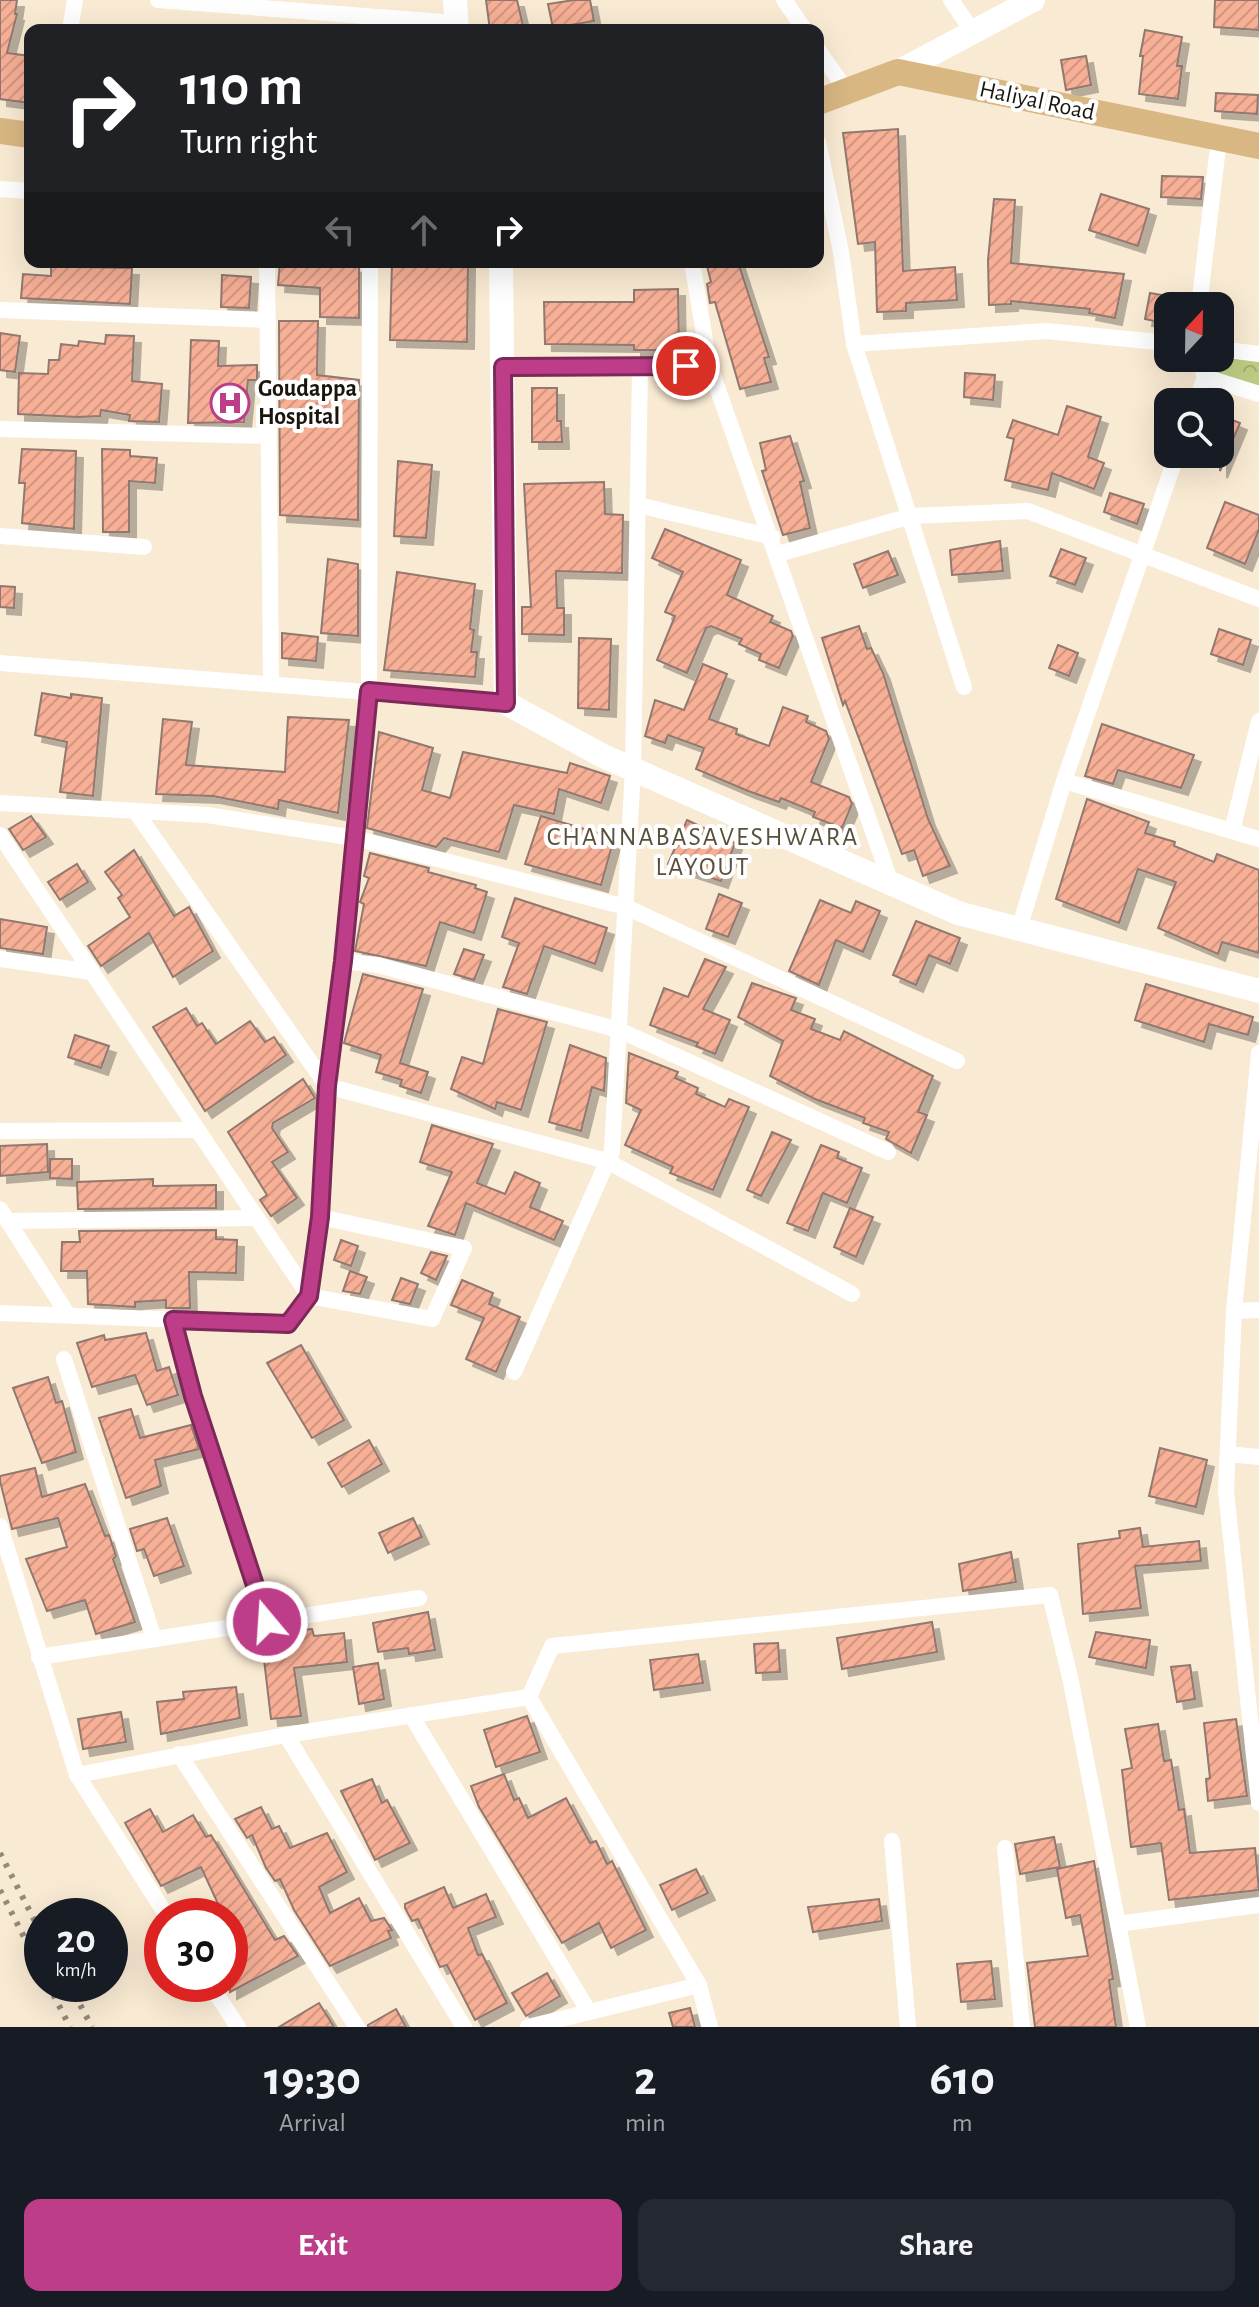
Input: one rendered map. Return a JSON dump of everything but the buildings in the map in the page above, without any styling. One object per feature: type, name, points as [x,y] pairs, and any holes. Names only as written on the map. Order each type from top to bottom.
[{"type":"main road","points":[[824,100],[898,72]]},
{"type":"main road","name":"Haliyal Road","points":[[898,72],[1259,146]]},
{"type":"main road","points":[[0,131],[24,134]]},
{"type":"street","points":[[71,24],[75,0]]},
{"type":"street","points":[[158,0],[456,18]]},
{"type":"street","points":[[784,0],[801,24]]},
{"type":"street","points":[[951,0],[973,32]]},
{"type":"street","points":[[898,72],[1033,0]]},
{"type":"street","points":[[824,58],[847,91]]},
{"type":"street","points":[[1201,292],[1219,139]]},
{"type":"street","points":[[824,171],[841,252],[854,344],[964,687]]},
{"type":"street","points":[[0,189],[24,191]]},
{"type":"street","points":[[267,268],[271,682]]},
{"type":"street","points":[[0,1313],[288,1324],[309,1296],[320,1217],[327,1086],[343,961],[369,691],[370,268]]},
{"type":"street","points":[[501,268],[506,703]]},
{"type":"street","points":[[693,268],[709,364],[891,883]]},
{"type":"street","points":[[0,310],[268,320]]},
{"type":"street","points":[[854,344],[1046,331],[1154,342]]},
{"type":"street","points":[[1234,351],[1259,354]]},
{"type":"street","points":[[503,367],[640,369],[709,364]]},
{"type":"street","points":[[514,1372],[612,1151],[633,769],[640,369]]},
{"type":"street","points":[[1201,388],[1205,377],[1203,372]]},
{"type":"street","points":[[1205,377],[1259,394]]},
{"type":"street","points":[[0,429],[269,436]]},
{"type":"street","points":[[1019,929],[1064,781],[1172,468]]},
{"type":"street","points":[[638,505],[772,537]]},
{"type":"street","points":[[778,554],[911,516],[1028,511],[1259,599]]},
{"type":"street","points":[[0,536],[144,547]]},
{"type":"street","points":[[0,663],[271,682],[506,703],[633,769],[958,913],[1259,991]]},
{"type":"street","points":[[1232,831],[1259,721]]},
{"type":"street","points":[[1064,781],[1259,839]]},
{"type":"street","points":[[0,803],[207,815],[355,838],[626,907],[957,1061]]},
{"type":"street","points":[[136,812],[327,1086],[607,1161],[852,1294]]},
{"type":"street","points":[[0,835],[309,1296],[432,1319],[464,1248],[320,1217]]},
{"type":"street","points":[[0,959],[92,972]]},
{"type":"street","points":[[343,961],[378,965],[619,1030],[888,1152]]},
{"type":"street","points":[[1259,1053],[1234,1311],[1226,1491],[1259,1803]]},
{"type":"street","points":[[0,1131],[197,1130]]},
{"type":"street","points":[[4,1215],[257,1218]]},
{"type":"street","points":[[4,1215],[68,1315]]},
{"type":"street","points":[[1234,1311],[1259,1310]]},
{"type":"street","points":[[173,1320],[193,1396],[267,1622]]},
{"type":"street","points":[[64,1359],[154,1639]]},
{"type":"street","points":[[1228,1454],[1259,1457]]},
{"type":"street","points":[[0,1526],[77,1775],[156,1898]]},
{"type":"street","points":[[529,1697],[552,1646],[1050,1595],[1070,1677],[1138,2027]]},
{"type":"street","points":[[39,1657],[419,1598]]},
{"type":"street","points":[[77,1775],[286,1735],[529,1697]]},
{"type":"street","points":[[529,1697],[699,1985],[710,2027]]},
{"type":"street","points":[[411,1715],[589,2012]]},
{"type":"street","points":[[286,1735],[464,2027]]},
{"type":"street","points":[[179,1754],[357,2027]]},
{"type":"street","points":[[892,1841],[908,2027]]},
{"type":"street","points":[[1005,1848],[1022,2027]]},
{"type":"street","points":[[1118,1924],[1259,1905]]},
{"type":"street","points":[[528,2027],[699,1985]]},
{"type":"street","points":[[222,2002],[238,2027]]},
{"type":"green space","points":[[1234,355],[1259,358],[1259,388],[1210,373],[1234,372]]},
{"type":"railway","points":[[0,1853],[24,1900]]},
{"type":"railway","points":[[0,1890],[24,1937]]},
{"type":"railway","points":[[57,2002],[70,2027]]},
{"type":"railway","points":[[79,2002],[92,2027]]},
{"type":"place","name":"Goudappa Hospital","points":[[230,403]]},
{"type":"district","name":"CHANNABASAVESHWARA LAYOUT","points":[[703,852]]},
{"type":"route","points":[[267,1622],[193,1396],[173,1320],[288,1324],[309,1296],[320,1217],[327,1086],[343,961],[369,691],[506,703],[503,367],[640,369],[686,366]]}]
